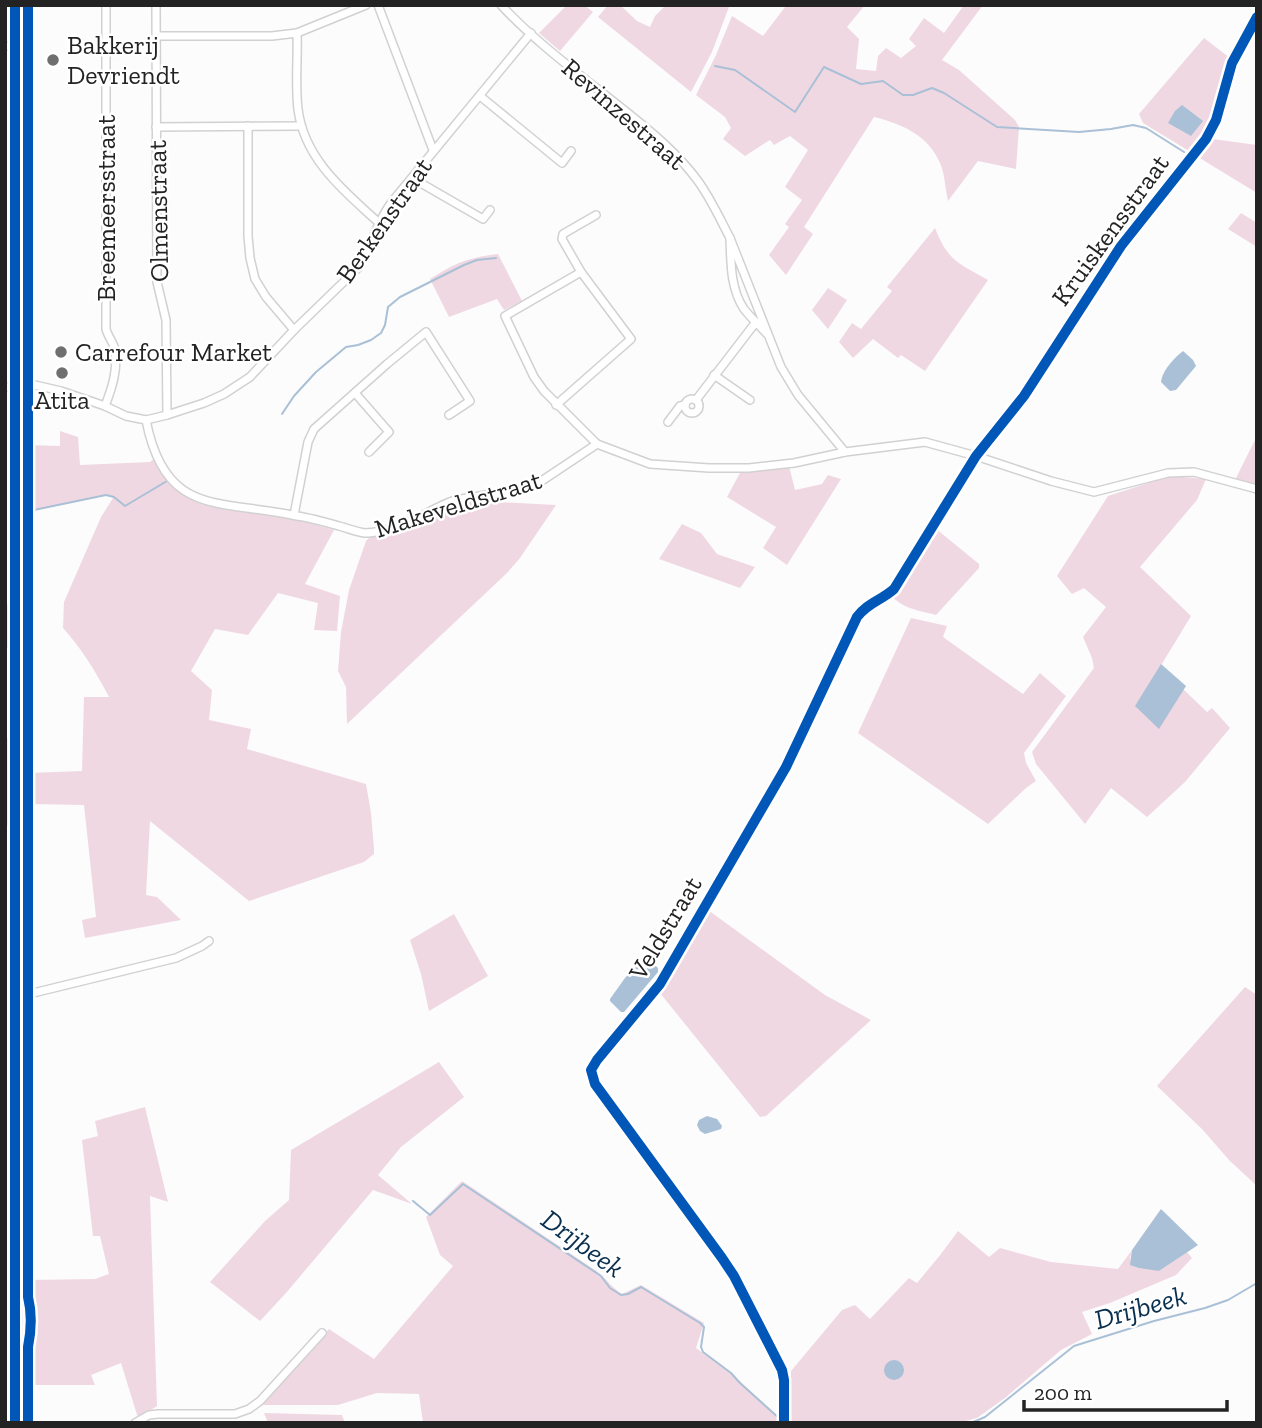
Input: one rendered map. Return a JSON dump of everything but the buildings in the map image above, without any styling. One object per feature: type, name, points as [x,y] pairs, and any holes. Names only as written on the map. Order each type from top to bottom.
[{"type":"main road","points":[[21,1423],[22,5]]},
{"type":"street","name":"Breemeersstraat","points":[[105,406],[115,374],[114,346],[106,329],[106,5]]},
{"type":"street","name":"Olmenstraat","points":[[156,5],[157,282],[166,320],[167,415]]},
{"type":"street","points":[[156,36],[272,36],[297,33],[366,5]]},
{"type":"street","points":[[378,5],[433,150]]},
{"type":"street","name":"Revinzestraat","points":[[501,5],[648,130],[698,180],[730,238],[781,367],[798,395],[845,452]]},
{"type":"street","name":"Kruiskensstraat","points":[[976,456],[1024,396],[1121,246],[1206,139],[1216,120],[1233,63],[1257,18]]},
{"type":"street","points":[[297,33],[298,108],[301,126],[324,169],[378,222]]},
{"type":"street","name":"Berkenstraat","points":[[146,420],[205,403],[250,377],[358,268],[365,258],[378,222],[391,203],[531,33]]},
{"type":"street","points":[[5,46],[22,46]]},
{"type":"street","points":[[480,96],[562,163],[572,151]]},
{"type":"street","points":[[156,127],[301,126]]},
{"type":"street","points":[[248,127],[250,258],[255,279],[266,297],[294,330]]},
{"type":"street","points":[[412,178],[483,219],[490,210]]},
{"type":"street","points":[[556,405],[631,339],[581,272],[562,239],[563,234],[596,215]]},
{"type":"street","name":"Revinzestraat","points":[[730,238],[734,289],[745,310],[767,334]]},
{"type":"street","points":[[581,272],[505,316],[534,377],[556,405],[597,444],[650,464],[709,468],[749,467],[794,463],[845,452],[925,442],[1094,492],[1168,472],[1194,472],[1257,489]]},
{"type":"street","points":[[668,422],[680,406],[685,405],[687,411],[695,412],[699,406],[695,400],[756,322]]},
{"type":"street","points":[[294,515],[314,429],[426,332],[470,401],[449,415]]},
{"type":"street","points":[[714,375],[750,400]]},
{"type":"street","points":[[5,387],[35,385],[61,391],[146,420]]},
{"type":"street","points":[[355,393],[389,432],[369,452]]},
{"type":"street","name":"Makeveldstraat","points":[[146,420],[149,437],[164,472],[188,494],[203,501],[294,515],[364,533],[412,522],[455,500],[528,488],[543,481],[597,444]]},
{"type":"street","name":"Veldstraat","points":[[784,1423],[782,1370],[734,1276],[595,1084],[591,1070],[660,984],[786,767],[857,617],[866,607],[894,589],[976,456]]},
{"type":"street","points":[[22,996],[176,958],[209,941]]},
{"type":"street","points":[[135,1423],[158,1413],[235,1414],[249,1409],[260,1401],[321,1333]]},
{"type":"shaded area","points":[[567,5],[584,5],[593,12],[560,51],[539,33]]},
{"type":"shaded area","points":[[608,5],[620,5],[637,21],[650,27],[655,16],[666,5],[729,7],[712,52],[691,92],[598,17]]},
{"type":"shaded area","points":[[784,5],[865,5],[847,27],[859,39],[856,69],[876,71],[878,56],[886,48],[901,58],[916,46],[909,39],[924,18],[944,33],[964,5],[983,5],[942,60],[959,70],[1015,120],[1019,127],[1016,169],[978,161],[948,201],[942,167],[929,145],[904,127],[874,117],[804,227],[813,234],[786,275],[769,255],[789,227],[785,224],[802,200],[785,187],[808,150],[790,136],[774,145],[770,140],[745,156],[723,139],[731,128],[725,117],[696,95],[732,16],[763,36]]},
{"type":"shaded area","points":[[1204,38],[1230,58],[1214,113],[1207,128],[1189,151],[1143,123],[1139,114]]},
{"type":"shaded area","points":[[1213,139],[1257,145],[1257,193],[1198,157]]},
{"type":"shaded area","points":[[1241,213],[1257,223],[1257,247],[1228,229]]},
{"type":"shaded area","points":[[935,228],[945,248],[955,260],[988,280],[925,371],[901,355],[898,358],[873,339],[853,358],[839,342],[852,323],[861,329],[892,291],[887,287]]},
{"type":"shaded area","points":[[498,254],[522,301],[504,310],[497,299],[449,317],[430,279],[462,262]]},
{"type":"shaded area","points":[[828,288],[847,300],[828,329],[812,310]]},
{"type":"shaded area","points":[[60,431],[78,437],[80,465],[150,462],[155,458],[173,486],[201,504],[302,521],[334,530],[305,584],[340,596],[337,631],[314,630],[318,603],[278,593],[248,635],[215,629],[191,671],[212,690],[209,720],[251,729],[247,749],[366,784],[374,854],[364,862],[249,901],[150,821],[146,895],[157,897],[181,920],[85,938],[82,920],[96,917],[84,805],[30,804],[29,773],[82,771],[84,697],[109,697],[88,661],[63,628],[64,602],[101,517],[113,498],[106,495],[29,511],[29,445],[60,446]]},
{"type":"shaded area","points":[[1257,436],[1257,487],[1235,480]]},
{"type":"shaded area","points":[[789,466],[795,490],[822,484],[828,475],[841,479],[787,565],[763,548],[776,527],[727,497],[741,471],[774,470]]},
{"type":"shaded area","points":[[1170,476],[1206,479],[1197,500],[1140,567],[1191,616],[1160,667],[1207,712],[1212,708],[1230,728],[1185,782],[1147,817],[1111,788],[1085,824],[1036,764],[1032,752],[1094,668],[1083,637],[1106,607],[1084,588],[1072,594],[1057,576],[1108,496]]},
{"type":"shaded area","points":[[492,496],[497,502],[556,505],[507,573],[347,724],[346,687],[338,671],[341,632],[349,590],[366,541],[372,535],[410,526],[446,506]]},
{"type":"shaded area","points":[[682,524],[701,533],[717,554],[755,567],[740,588],[659,559]]},
{"type":"shaded area","points":[[935,528],[979,564],[979,568],[936,615],[907,607],[893,597]]},
{"type":"shaded area","points":[[5,604],[16,605],[16,652],[5,647]]},
{"type":"shaded area","points":[[911,618],[947,626],[943,637],[1023,694],[1040,673],[1066,696],[1024,753],[1026,763],[1036,781],[988,824],[858,733]]},
{"type":"shaded area","points":[[16,732],[16,827],[5,825],[5,740]]},
{"type":"shaded area","points":[[708,910],[825,995],[871,1020],[766,1116],[760,1117],[660,993]]},
{"type":"shaded area","points":[[454,914],[488,976],[429,1011],[410,940]]},
{"type":"shaded area","points":[[1245,987],[1257,995],[1257,1186],[1157,1086]]},
{"type":"shaded area","points":[[439,1062],[464,1097],[401,1147],[378,1175],[412,1204],[373,1190],[260,1321],[210,1282],[265,1221],[289,1200],[291,1150]]},
{"type":"shaded area","points":[[145,1107],[168,1202],[150,1196],[157,1406],[138,1418],[121,1363],[91,1375],[95,1385],[31,1385],[29,1280],[95,1279],[109,1274],[100,1236],[93,1236],[82,1140],[98,1136],[95,1121]]},
{"type":"shaded area","points":[[462,1181],[595,1270],[622,1294],[641,1285],[704,1323],[696,1348],[730,1372],[778,1417],[779,1423],[423,1423],[419,1394],[377,1393],[338,1405],[259,1405],[329,1329],[374,1359],[453,1266],[440,1255],[426,1217]]},
{"type":"shaded area","points":[[958,1231],[989,1257],[1000,1248],[1051,1262],[1118,1269],[1132,1250],[1130,1259],[1159,1271],[1187,1252],[1192,1258],[1176,1275],[1082,1312],[1092,1334],[1061,1350],[977,1418],[958,1423],[789,1423],[791,1371],[842,1310],[855,1305],[870,1319],[909,1278],[917,1283]]},
{"type":"shaded area","points":[[264,1413],[342,1415],[345,1423],[268,1423]]},
{"type":"water","points":[[1182,105],[1203,121],[1191,136],[1168,123]]},
{"type":"water","points":[[1183,351],[1196,366],[1176,390],[1170,391],[1161,382],[1162,378],[1169,365]]},
{"type":"water","points":[[1161,664],[1186,686],[1159,729],[1135,706]]},
{"type":"water","points":[[646,957],[658,968],[658,972],[624,1012],[621,1012],[610,999],[625,978]]},
{"type":"water","points":[[707,1116],[717,1119],[721,1129],[705,1134],[700,1131],[697,1125],[699,1120]]},
{"type":"water","points":[[1161,1209],[1198,1245],[1159,1271],[1130,1265],[1132,1250]]},
{"type":"water","points":[[894,1360],[901,1363],[904,1370],[901,1377],[894,1380],[887,1377],[884,1370],[887,1363]]},
{"type":"waterway","points":[[715,66],[735,70],[795,112],[824,67],[861,84],[883,81],[903,95],[913,95],[932,88],[997,127],[1079,132],[1133,125],[1146,128],[1184,152]]},
{"type":"waterway","points":[[282,414],[316,372],[346,347],[371,340],[381,333],[388,307],[400,297],[464,265],[477,260],[496,258]]},
{"type":"waterway","points":[[29,511],[106,495],[114,497],[125,506],[167,481]]},
{"type":"waterway","name":"Drijbeek","points":[[413,1201],[430,1215],[463,1184],[601,1276],[610,1288],[621,1295],[641,1287],[700,1323],[704,1327],[701,1347],[703,1352],[731,1373],[780,1419]]},
{"type":"waterway","name":"Drijbeek","points":[[971,1423],[985,1417],[1074,1346],[1205,1308],[1228,1300],[1257,1283]]},
{"type":"cycle path","points":[[15,5],[15,1423]]},
{"type":"cycle path","points":[[28,5],[28,1297],[31,1322],[28,1347],[28,1423]]},
{"type":"cycle path","points":[[784,1423],[782,1370],[734,1276],[595,1084],[591,1070],[660,984],[786,767],[857,617],[865,608],[894,589],[976,456],[1024,396],[1121,246],[1206,139],[1216,120],[1232,63],[1257,17]]},
{"type":"place","name":"Bakkerij Devriendt","points":[[53,60]]},
{"type":"place","name":"Carrefour Market","points":[[61,352]]},
{"type":"place","name":"Atita","points":[[62,373]]}]
